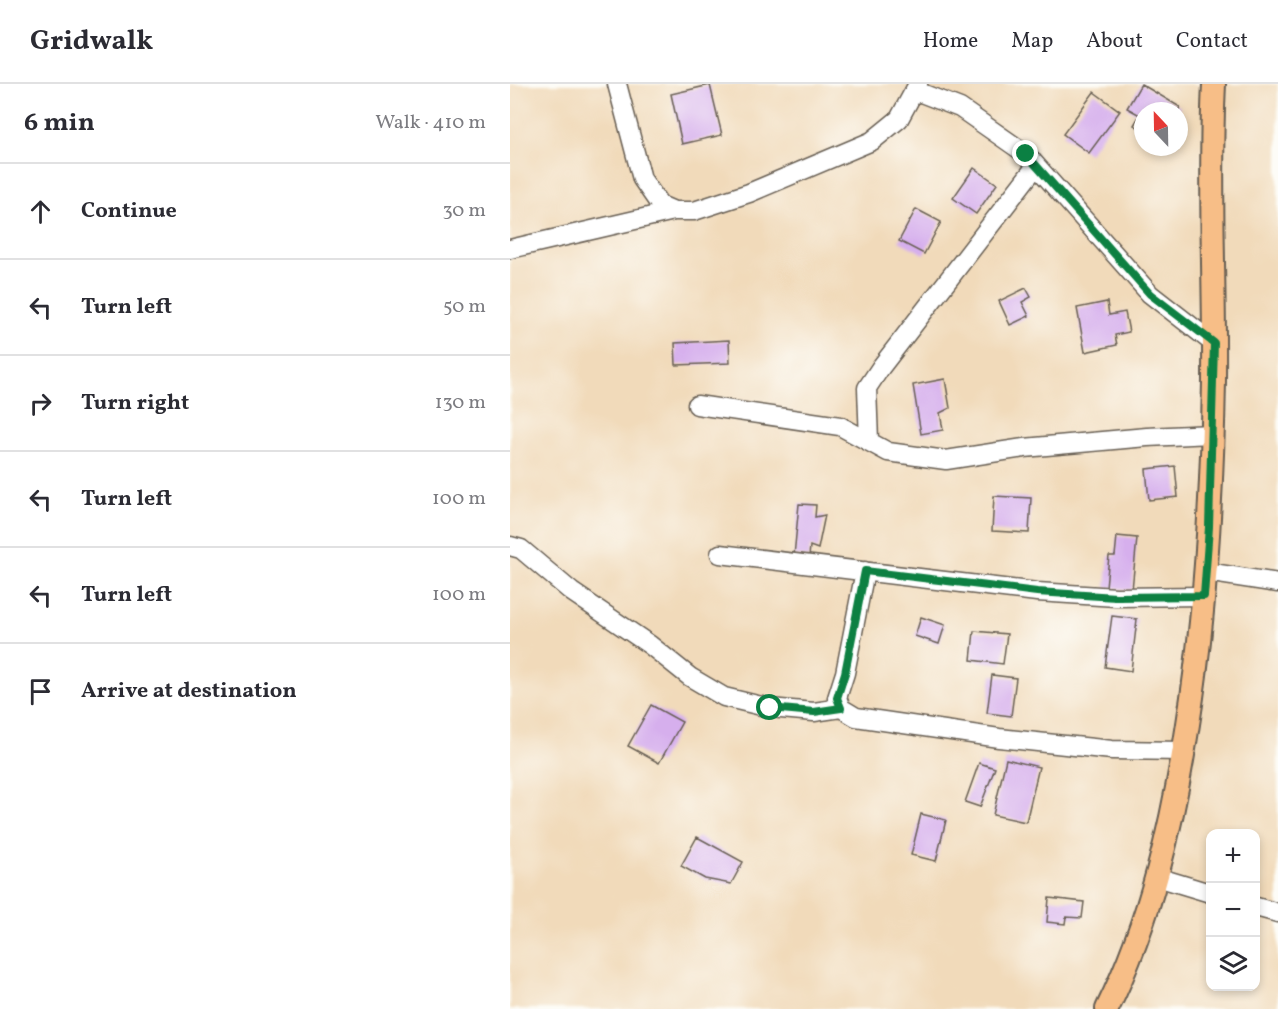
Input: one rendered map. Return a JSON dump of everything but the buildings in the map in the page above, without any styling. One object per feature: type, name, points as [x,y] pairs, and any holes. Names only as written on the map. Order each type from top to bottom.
[{"type":"main road","points":[[1107,1009],[1121,979],[1157,878],[1184,751],[1200,651],[1212,434],[1214,343],[1211,149],[1214,84]]},
{"type":"street","points":[[617,84],[642,179],[660,205],[674,211]]},
{"type":"street","points":[[510,249],[674,211],[694,211],[749,193],[872,141],[899,119],[917,88],[960,108],[1026,154],[1150,294],[1214,343]]},
{"type":"street","points":[[869,441],[867,388],[1036,166]]},
{"type":"street","points":[[697,405],[840,426],[888,452],[946,460],[1024,448],[1147,437],[1212,434]]},
{"type":"street","points":[[510,546],[521,549],[572,592],[650,645],[690,677],[724,697],[770,708],[814,712],[841,708]]},
{"type":"street","points":[[720,554],[1037,592],[1116,597],[1204,596]]},
{"type":"street","points":[[865,571],[845,673],[837,698],[841,708],[856,717],[999,738],[1112,750],[1184,751]]},
{"type":"street","points":[[1206,572],[1278,583]]},
{"type":"street","points":[[1157,878],[1206,892]]},
{"type":"street","points":[[1260,908],[1278,914]]},
{"type":"route","points":[[770,708],[814,712],[841,708],[837,698],[845,673],[865,571],[1037,592],[1116,597],[1204,596],[1209,527],[1214,343],[1150,294],[1026,154]]}]
